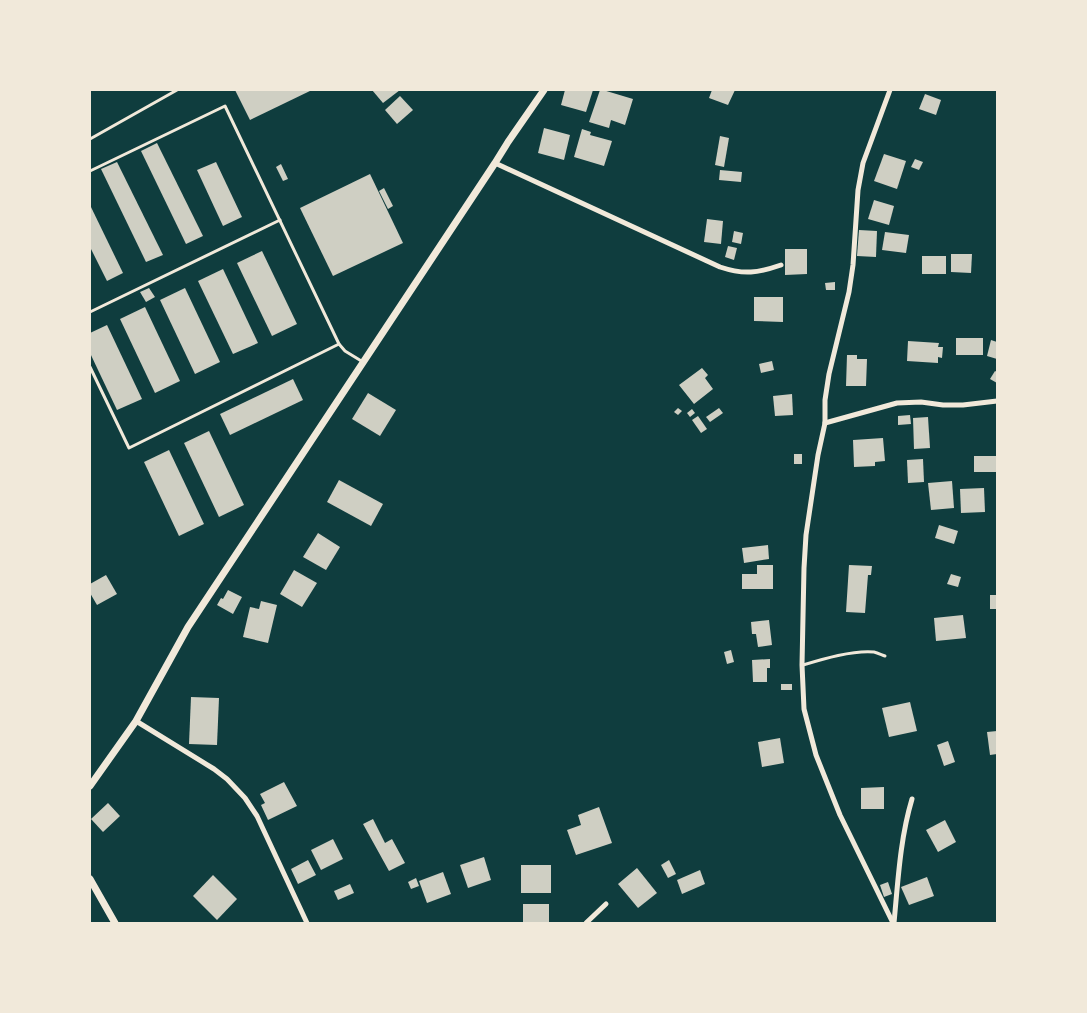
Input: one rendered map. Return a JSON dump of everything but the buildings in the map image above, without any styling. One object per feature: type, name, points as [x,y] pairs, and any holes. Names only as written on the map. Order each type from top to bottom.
[{"type":"street","points":[[90,786],[136,721],[188,627],[544,90]]},
{"type":"street","points":[[890,90],[864,163],[858,190],[853,265],[849,292],[825,400],[824,423],[806,535],[802,665],[804,709],[816,756],[840,815],[894,923]]},
{"type":"street","points":[[495,163],[720,267],[744,273],[767,270],[781,265]]},
{"type":"street","points":[[824,423],[897,403],[921,402],[963,405],[996,400]]},
{"type":"street","points":[[136,721],[214,769],[228,779],[246,798],[257,816],[307,923]]},
{"type":"street","points":[[90,776],[100,772]]},
{"type":"street","points":[[894,923],[902,846],[912,799]]},
{"type":"street","points":[[90,879],[115,923]]},
{"type":"street","points":[[586,923],[606,904]]},
{"type":"lane","points":[[90,139],[177,90]]},
{"type":"lane","points":[[90,171],[226,106],[340,344],[345,351],[363,362]]},
{"type":"lane","points":[[90,312],[280,220]]},
{"type":"lane","points":[[90,367],[129,448],[340,344]]},
{"type":"lane","points":[[802,665],[854,653],[874,652],[886,656]]}]
